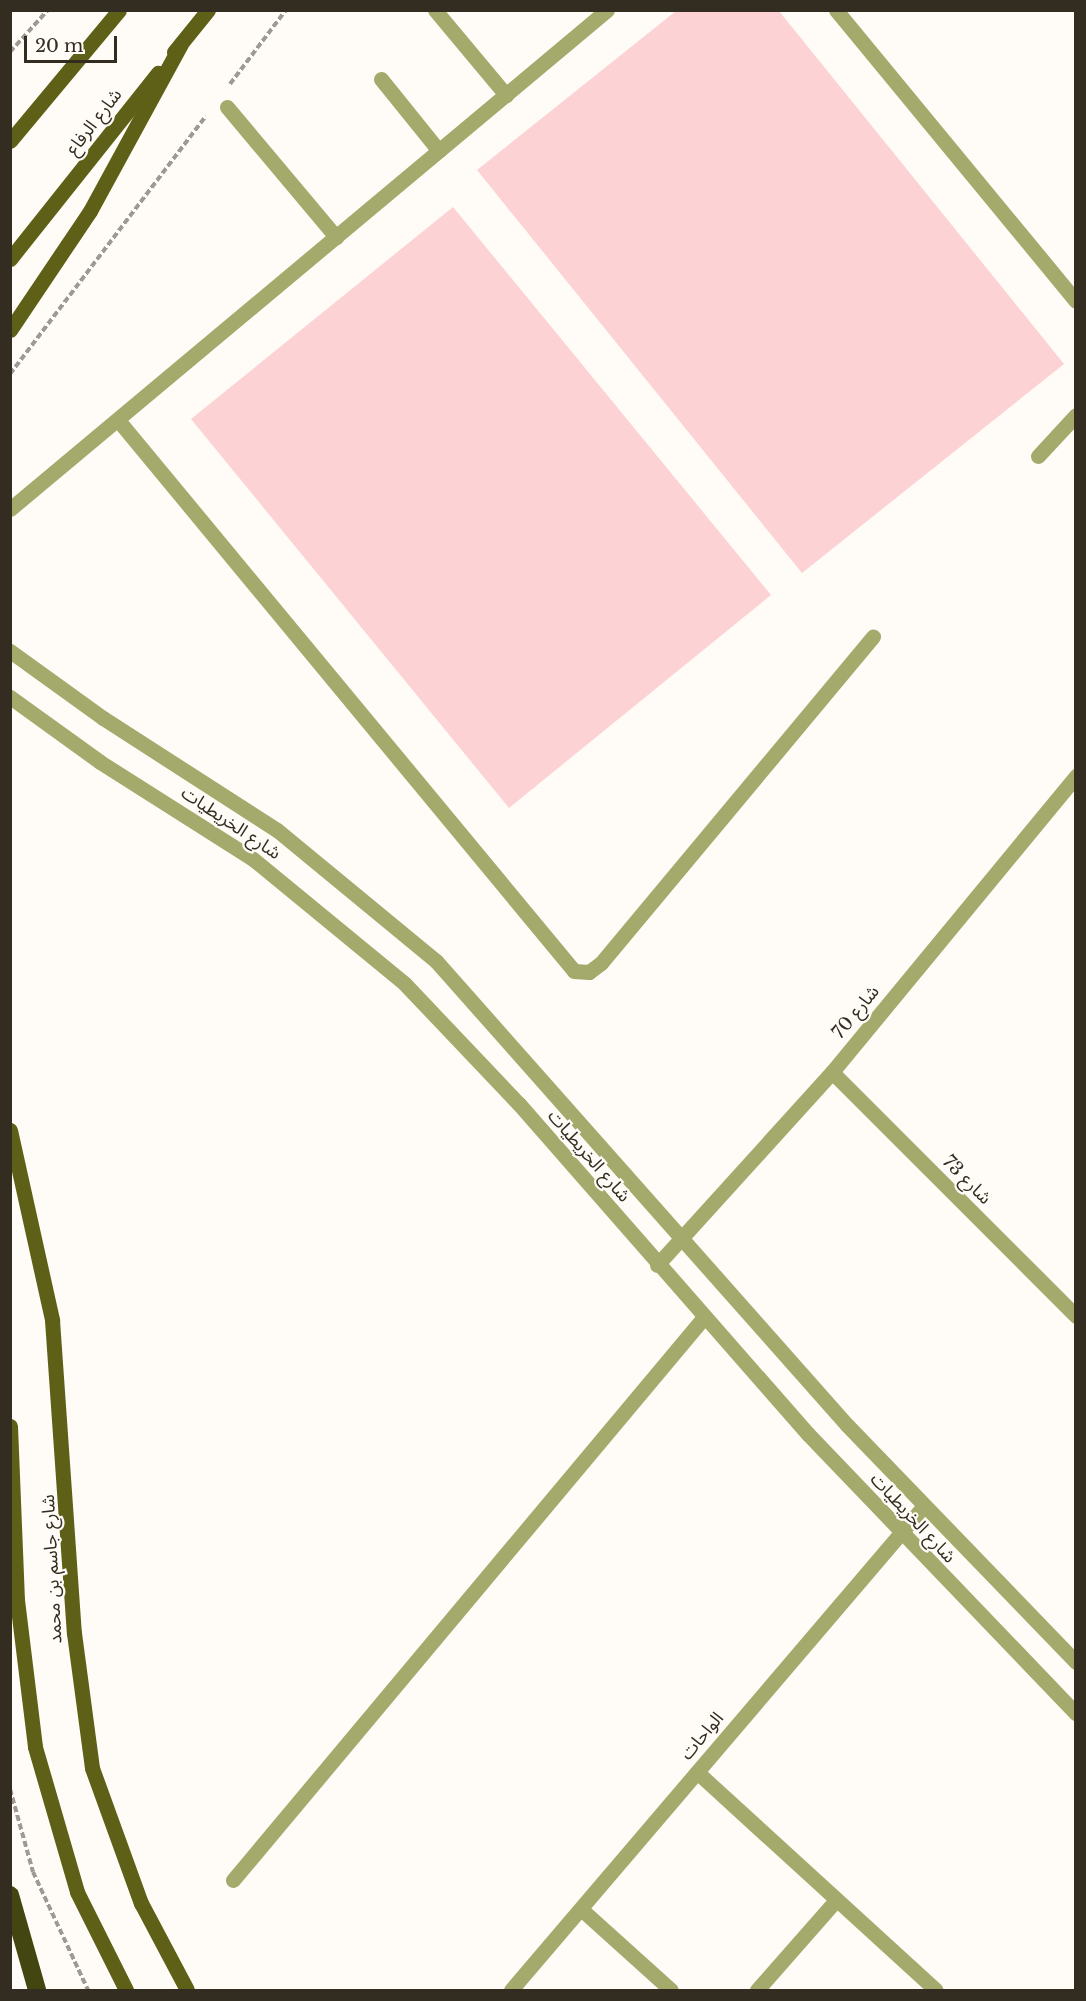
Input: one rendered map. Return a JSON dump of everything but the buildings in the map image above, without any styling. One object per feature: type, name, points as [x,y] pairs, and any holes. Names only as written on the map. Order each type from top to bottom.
[{"type":"highway","points":[[10,1895],[35,1990]]},
{"type":"highway","points":[[10,1944],[35,1990]]},
{"type":"main road","points":[[10,141],[119,10]]},
{"type":"main road","name":"شارع الرفاع","points":[[10,259],[208,10]]},
{"type":"main road","points":[[10,330],[90,211],[181,44]]},
{"type":"main road","name":"شارع جاسم بن محمد","points":[[10,1130],[52,1320],[74,1633],[92,1768],[131,1881],[187,1990]]},
{"type":"main road","name":"شارع جاسم بن محمد","points":[[10,1426],[17,1599],[35,1747],[77,1892],[126,1990]]},
{"type":"street","points":[[435,10],[506,95]]},
{"type":"street","points":[[10,510],[607,10]]},
{"type":"street","points":[[836,10],[1076,301]]},
{"type":"street","points":[[381,79],[439,151]]},
{"type":"street","points":[[224,101],[336,237]]},
{"type":"street","points":[[1038,456],[1076,415]]},
{"type":"street","points":[[118,420],[574,971],[589,972],[601,963],[873,636]]},
{"type":"street","name":"شارع الخريطيات","points":[[10,651],[103,718],[277,830],[386,914],[483,1011],[681,1240],[923,1507],[1076,1662]]},
{"type":"street","name":"شارع الخريطيات","points":[[10,697],[99,762],[253,859],[354,939],[461,1040],[657,1265],[899,1533],[1076,1713]]},
{"type":"street","name":"شارع 70","points":[[657,1265],[832,1072],[1076,776]]},
{"type":"street","name":"شارع 73","points":[[832,1072],[1076,1316]]},
{"type":"street","points":[[233,1880],[704,1317]]},
{"type":"street","name":"الواحات","points":[[511,1990],[923,1507]]},
{"type":"street","points":[[697,1772],[936,1990]]},
{"type":"street","points":[[757,1990],[837,1899]]},
{"type":"street","points":[[580,1909],[671,1990]]},
{"type":"path","points":[[10,52],[48,10]]},
{"type":"path","points":[[224,101],[286,10]]},
{"type":"path","points":[[10,374],[208,113]]},
{"type":"path","points":[[10,1790],[33,1872],[88,1990]]},
{"type":"shaded area","points":[[676,11],[779,11],[1064,364],[802,573],[477,170]]},
{"type":"shaded area","points":[[453,207],[771,595],[509,808],[191,419]]}]
